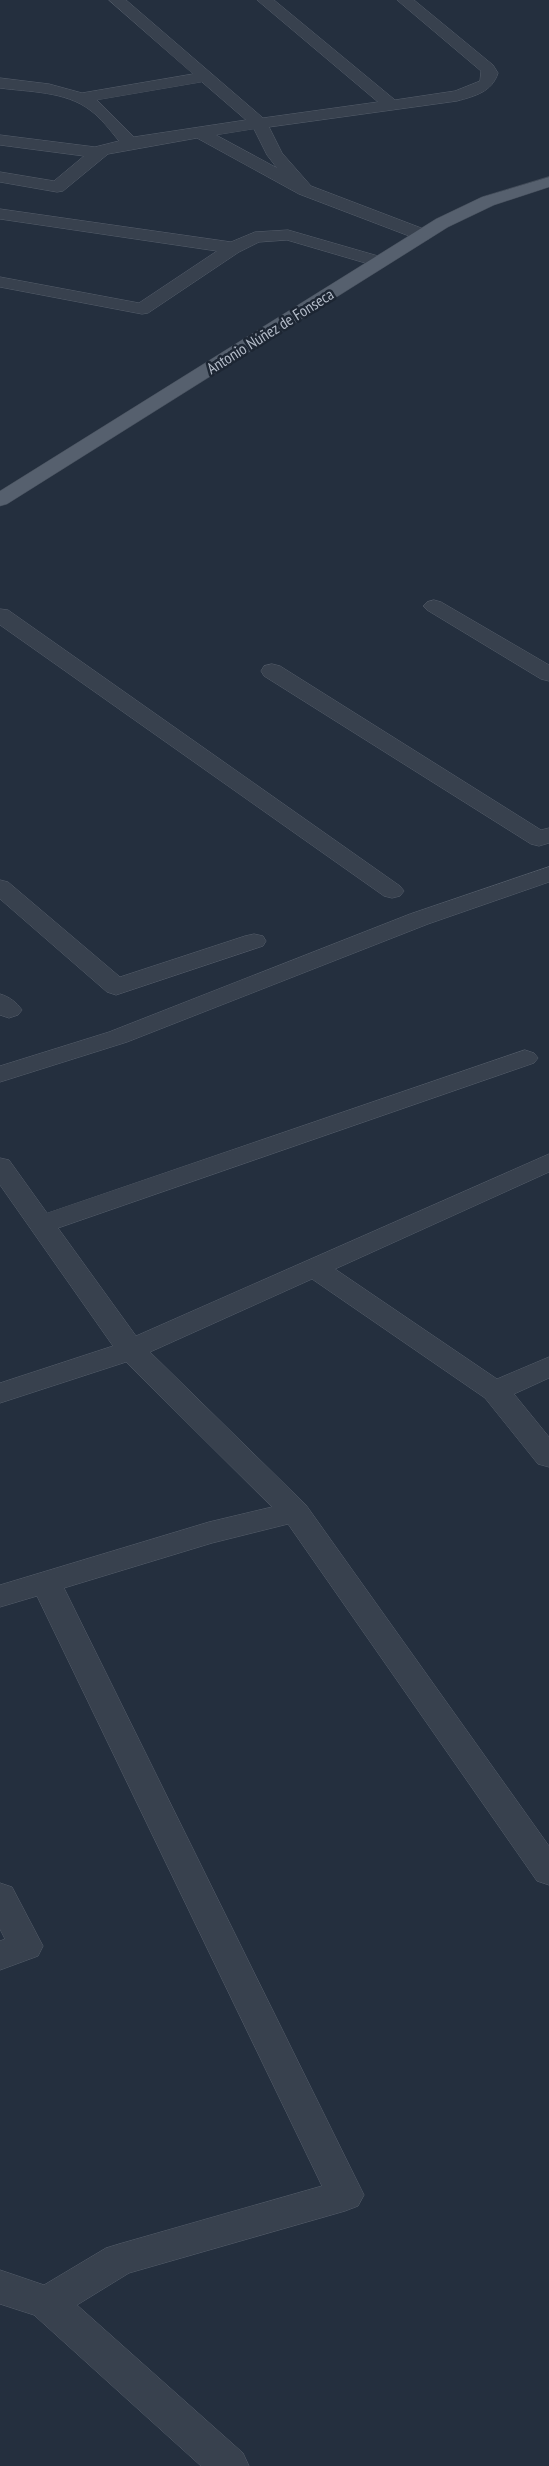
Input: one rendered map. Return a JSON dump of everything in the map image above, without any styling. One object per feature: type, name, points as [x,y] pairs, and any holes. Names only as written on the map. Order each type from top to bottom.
[{"type":"main road","name":"Antonio Núñez de Fonseca","points":[[0,500],[442,223],[488,201],[549,182]]},
{"type":"street","points":[[117,0],[259,123],[275,155],[305,190]]},
{"type":"street","points":[[265,0],[390,104]]},
{"type":"street","points":[[0,178],[58,186],[99,153],[130,143],[467,94],[482,87],[490,78],[486,68],[405,0]]},
{"type":"street","points":[[80,98],[205,76]]},
{"type":"street","points":[[0,83],[52,90],[80,98],[94,105],[130,143]]},
{"type":"street","points":[[201,132],[305,190],[423,235]]},
{"type":"street","points":[[0,140],[99,153]]},
{"type":"street","points":[[0,214],[233,248]]},
{"type":"street","points":[[0,282],[142,309],[233,248],[255,237],[288,235],[379,262]]},
{"type":"street","points":[[434,606],[549,674]]},
{"type":"street","points":[[0,615],[392,891]]},
{"type":"street","points":[[272,671],[540,839],[549,835]]},
{"type":"street","points":[[0,1074],[118,1037],[420,919],[549,874]]},
{"type":"street","points":[[0,887],[116,986],[254,941]]},
{"type":"street","points":[[41,1224],[525,1058]]},
{"type":"street","points":[[0,1393],[131,1350],[549,1162]]},
{"type":"street","points":[[0,1166],[131,1350],[295,1512],[549,1872]]},
{"type":"street","points":[[314,1268],[496,1391],[549,1457]]},
{"type":"street","points":[[496,1391],[549,1367]]},
{"type":"street","points":[[0,1596],[209,1533],[295,1512]]},
{"type":"street","points":[[46,1582],[345,2194],[119,2260],[47,2303]]},
{"type":"street","points":[[0,1896],[26,1946],[0,1956]]},
{"type":"street","points":[[0,2287],[47,2303],[229,2466]]}]
